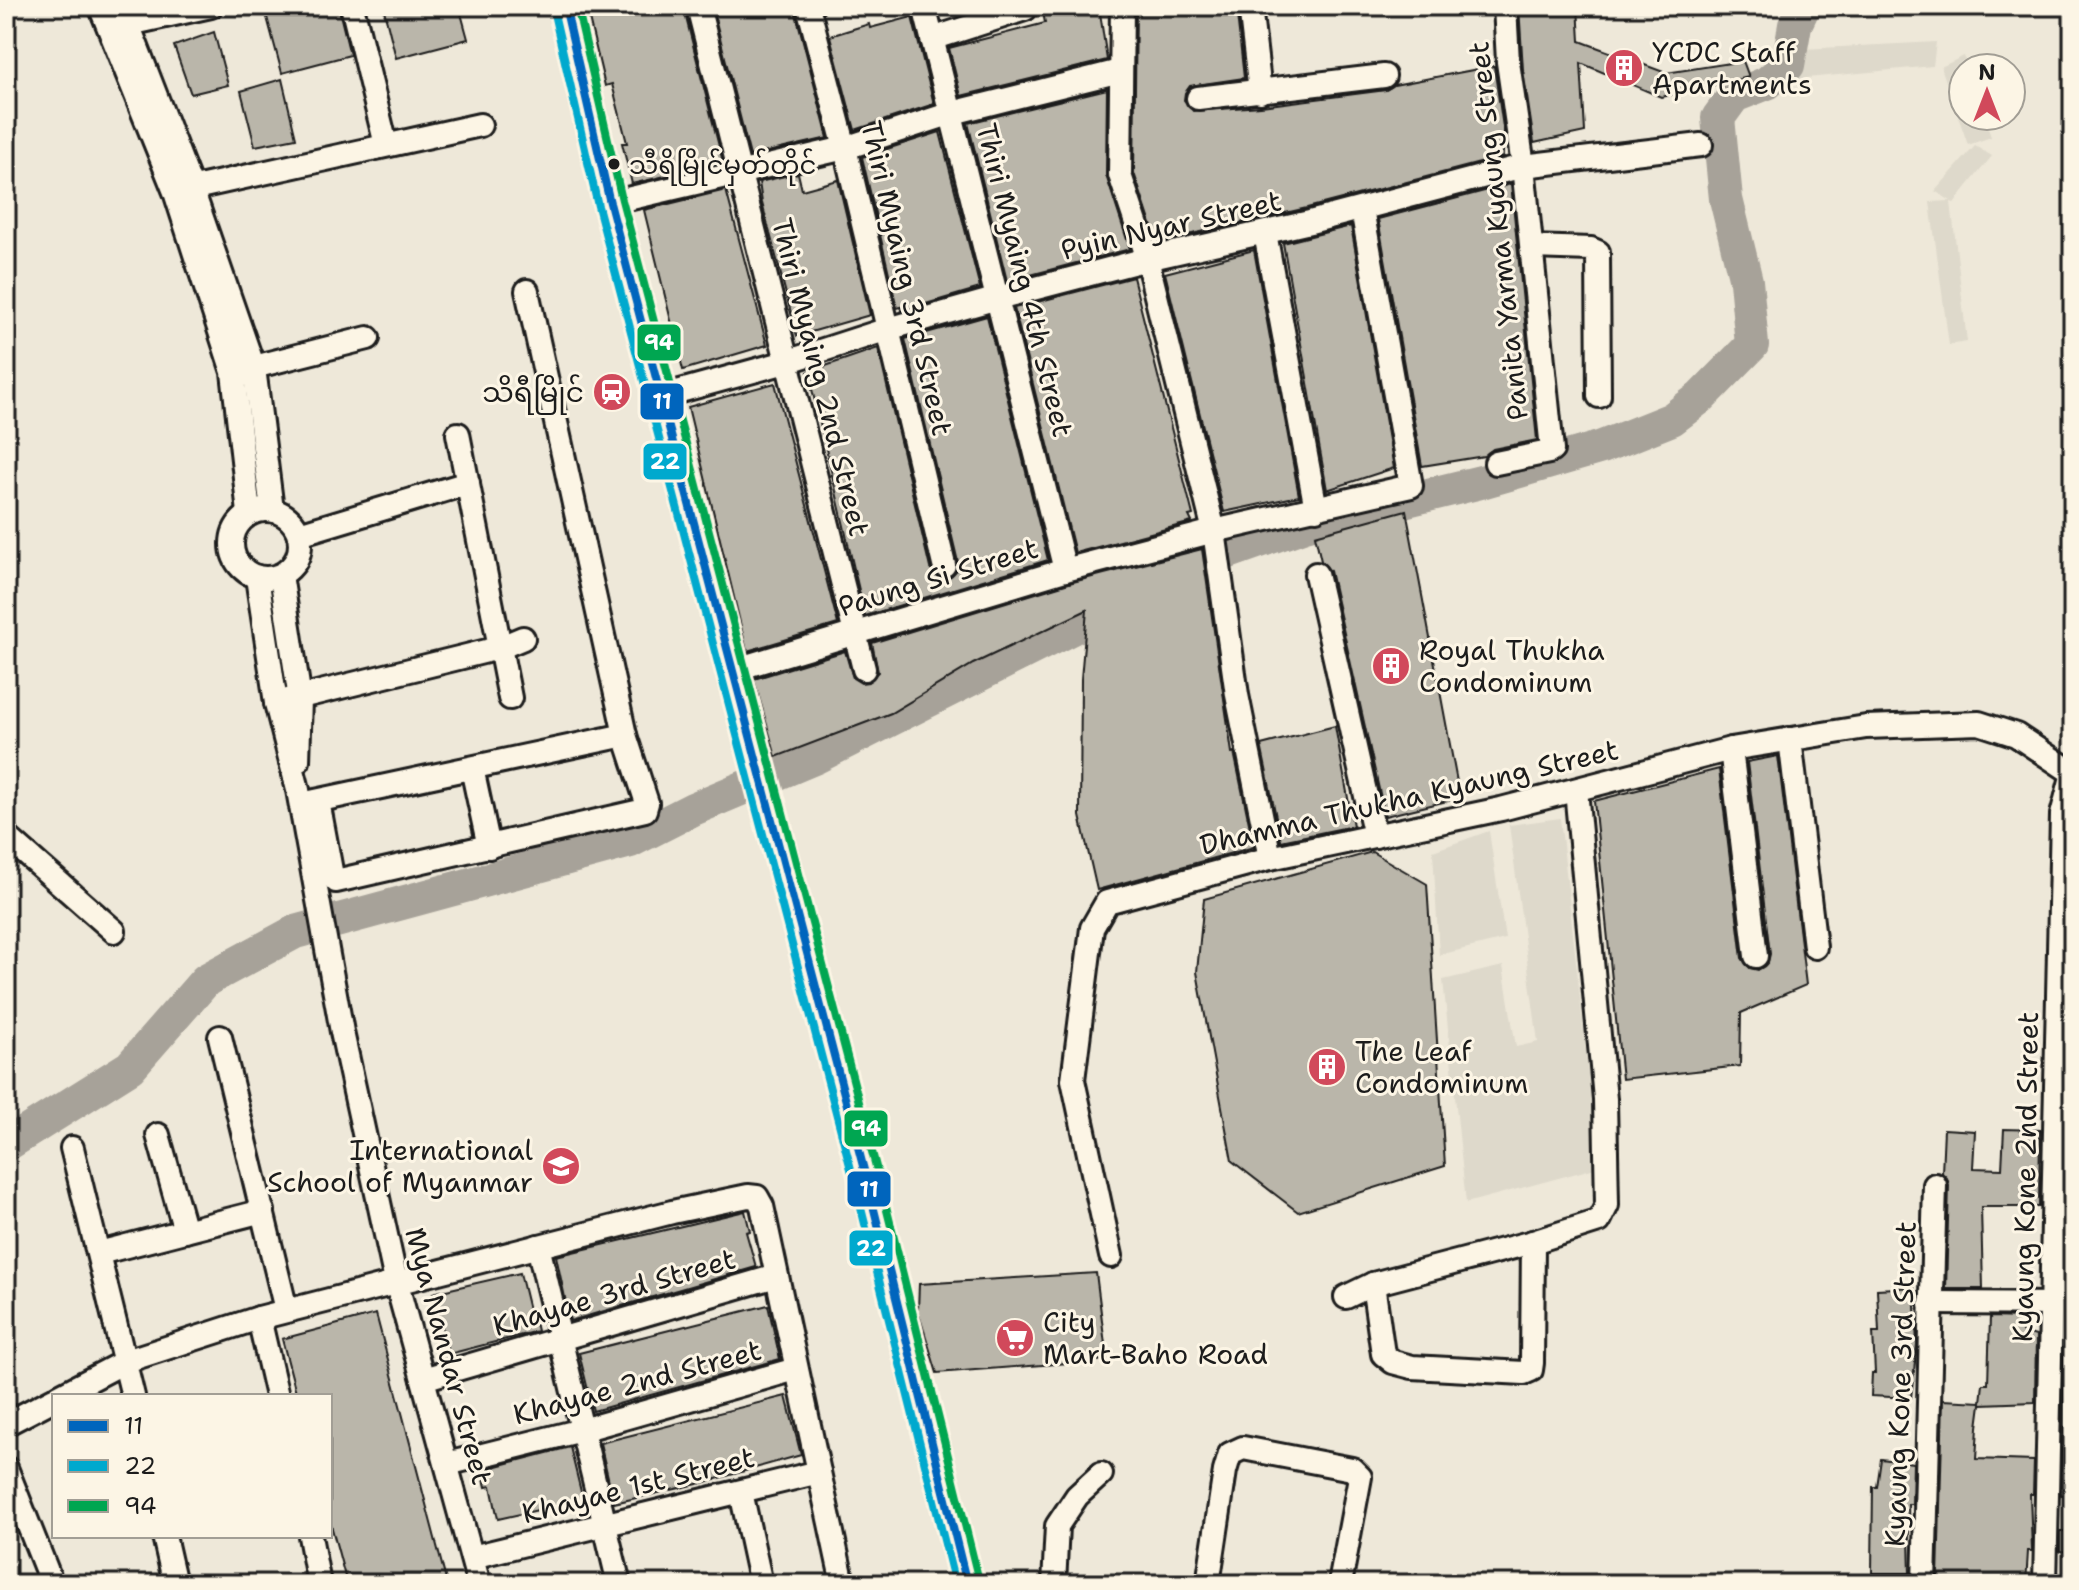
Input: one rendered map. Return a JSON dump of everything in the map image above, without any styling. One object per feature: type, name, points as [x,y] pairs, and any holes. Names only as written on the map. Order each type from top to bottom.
[{"type":"main road","points":[[565,6],[610,203],[662,396],[730,671],[872,1203],[967,1584]]},
{"type":"street","points":[[112,10],[211,6]]},
{"type":"street","points":[[352,6],[386,145]]},
{"type":"street","name":"Thiri Myaing 2nd Street","points":[[698,6],[864,669]]},
{"type":"street","name":"Thiri Myaing 3rd Street","points":[[808,6],[944,565]]},
{"type":"street","name":"Thiri Myaing 4th Street","points":[[924,6],[1065,570]]},
{"type":"street","points":[[1122,6],[1120,175],[1147,259],[1217,548],[1237,695],[1270,858]]},
{"type":"street","points":[[1250,6],[1260,92]]},
{"type":"street","name":"Panita Yarma Kyaung Street","points":[[1496,463],[1552,450],[1523,166],[1508,62],[1505,6]]},
{"type":"street","points":[[932,39],[1025,9]]},
{"type":"street","points":[[112,10],[184,191],[244,370],[272,510]]},
{"type":"street","points":[[112,10],[184,191]]},
{"type":"street","points":[[610,203],[845,148],[952,113],[1120,71]]},
{"type":"street","points":[[1198,98],[1384,76]]},
{"type":"street","points":[[184,191],[480,125]]},
{"type":"street","name":"Pyin Nyar Street","points":[[662,396],[998,298],[1147,259],[1362,209],[1523,166],[1701,145]]},
{"type":"street","points":[[1217,548],[1316,509],[1411,486],[1362,209]]},
{"type":"street","points":[[1265,233],[1316,509]]},
{"type":"street","points":[[1532,247],[1591,249],[1598,252],[1599,396]]},
{"type":"street","points":[[257,577],[276,703],[304,799],[336,881],[645,810],[647,803],[625,735],[527,291]]},
{"type":"street","points":[[244,370],[368,338]]},
{"type":"street","points":[[244,370],[249,513]]},
{"type":"street","points":[[458,434],[510,698]]},
{"type":"street","points":[[299,534],[468,483]]},
{"type":"street","points":[[272,510],[289,518],[299,534],[300,551],[292,566],[281,575],[257,577],[242,569],[232,555],[233,531],[249,513],[272,510]]},
{"type":"street","name":"Paung Si Street","points":[[730,671],[1065,570],[1164,546],[1217,548]]},
{"type":"street","points":[[1316,574],[1375,836]]},
{"type":"street","points":[[281,575],[300,699],[304,799]]},
{"type":"street","points":[[276,703],[499,648],[523,638]]},
{"type":"street","name":"Dhamma Thukha Kyaung Street","points":[[1111,1256],[1073,1080],[1092,928],[1107,902],[1270,858],[1576,790],[1731,749],[1866,727],[1979,723],[2016,735],[2073,773]]},
{"type":"street","points":[[304,799],[472,768],[625,735]]},
{"type":"street","points":[[1790,739],[1815,947]]},
{"type":"street","points":[[1731,749],[1756,956]]},
{"type":"street","points":[[472,768],[489,847]]},
{"type":"street","name":"Kyaung Kone 2nd Street","points":[[2045,1584],[2063,1304],[2062,815],[2073,773]]},
{"type":"street","points":[[1346,1297],[1373,1284],[1533,1242],[1599,1221],[1607,1205],[1605,1099],[1576,790]]},
{"type":"street","name":"Mya Nandar Street","points":[[304,799],[317,899],[345,1047],[396,1281],[479,1584]]},
{"type":"street","points":[[6,836],[114,931]]},
{"type":"street","points":[[220,1037],[286,1310]]},
{"type":"street","points":[[158,1135],[185,1231]]},
{"type":"street","points":[[72,1148],[133,1394]]},
{"type":"street","name":"Kyaung Kone 3rd Street","points":[[1924,1584],[1935,1185]]},
{"type":"street","points":[[63,1394],[126,1361],[286,1310],[672,1212],[748,1196],[757,1197],[762,1206],[843,1584]]},
{"type":"street","points":[[99,1253],[263,1211]]},
{"type":"street","points":[[1373,1284],[1383,1354],[1393,1362],[1412,1367],[1524,1373],[1531,1370],[1532,1363],[1533,1242]]},
{"type":"street","points":[[538,1246],[619,1584]]},
{"type":"street","name":"Khayae 3rd Street","points":[[423,1379],[776,1276]]},
{"type":"street","points":[[1931,1303],[2063,1304]]},
{"type":"street","points":[[259,1318],[277,1394]]},
{"type":"street","name":"Khayae 2nd Street","points":[[447,1464],[582,1430],[796,1369]]},
{"type":"street","points":[[6,1424],[52,1400]]},
{"type":"street","points":[[1208,1584],[1225,1471],[1230,1454],[1243,1448],[1352,1469],[1360,1477],[1340,1584]]},
{"type":"street","points":[[6,1468],[52,1584]]},
{"type":"street","name":"Khayae 1st Street","points":[[472,1557],[819,1472]]},
{"type":"street","points":[[1054,1584],[1057,1526],[1077,1496],[1101,1474]]},
{"type":"street","points":[[741,1492],[761,1584]]},
{"type":"street","points":[[164,1538],[169,1582]]},
{"type":"street","points":[[310,1538],[319,1584]]},
{"type":"shaded area","points":[[1936,42],[1933,66],[1796,79],[1802,49]]},
{"type":"shaded area","points":[[1947,64],[1947,84],[1941,67]]},
{"type":"shaded area","points":[[1964,132],[1989,132],[1991,137],[1968,145]]},
{"type":"shaded area","points":[[1975,146],[1992,156],[1954,203],[1951,202],[1967,342],[1949,345],[1930,202],[1951,201],[1935,191]]},
{"type":"shaded area","points":[[1560,818],[1599,1167],[1466,1203],[1443,980],[1503,966],[1516,1047],[1538,1042],[1509,825]]},
{"type":"shaded area","points":[[1489,831],[1505,939],[1439,955],[1433,851]]},
{"type":"building","points":[[264,6],[338,6],[350,55],[282,73]]},
{"type":"building","points":[[383,6],[459,6],[468,39],[396,58]]},
{"type":"building","points":[[586,6],[683,6],[723,162],[632,184],[622,143],[627,143],[612,84],[605,86]]},
{"type":"building","points":[[746,6],[794,6],[828,138],[750,156],[714,14]]},
{"type":"building","points":[[1042,6],[1099,6],[1107,60],[961,96],[949,48],[1045,23]]},
{"type":"building","points":[[1136,6],[1236,6],[1244,78],[1190,86],[1184,100],[1193,111],[1386,90],[1394,85],[1494,66],[1503,127],[1503,157],[1307,208],[1157,242],[1134,173]]},
{"type":"building","points":[[1519,6],[1578,6],[1580,41],[1666,73],[1743,61],[1749,77],[1661,97],[1581,63],[1585,132],[1534,143],[1523,70]]},
{"type":"building","points":[[912,17],[934,104],[855,130],[830,36],[869,24],[870,28]]},
{"type":"building","points":[[214,32],[228,85],[191,94],[174,46]]},
{"type":"building","points":[[282,79],[296,138],[255,146],[241,91]]},
{"type":"building","points":[[1107,89],[1106,175],[1130,249],[1007,281],[968,123]]},
{"type":"building","points":[[940,132],[980,288],[902,311],[901,307],[897,308],[862,157]]},
{"type":"building","points":[[798,173],[802,190],[838,180],[870,315],[797,336],[759,182]]},
{"type":"building","points":[[1511,184],[1537,440],[1493,449],[1484,456],[1422,466],[1378,219]]},
{"type":"building","points":[[726,190],[767,345],[683,370],[644,210]]},
{"type":"building","points":[[1351,226],[1394,468],[1327,490],[1283,243]]},
{"type":"building","points":[[1254,250],[1299,496],[1224,512],[1165,273]]},
{"type":"building","points":[[1133,277],[1193,515],[1189,516],[1192,522],[1075,553],[1014,308]]},
{"type":"building","points":[[987,316],[1048,560],[865,616],[808,372],[878,348],[930,568],[939,578],[948,578],[957,570],[958,562],[905,339]]},
{"type":"building","points":[[775,383],[838,624],[747,651],[688,407]]},
{"type":"building","name":"Royal Thukha Condominum","points":[[1406,510],[1460,798],[1385,816],[1330,571],[1321,561],[1315,535]]},
{"type":"building","points":[[1202,549],[1232,753],[1254,847],[1097,890],[1080,816],[1081,679],[1087,610],[973,664],[891,713],[776,757],[754,679],[845,651],[853,678],[861,683],[868,682],[878,672],[872,643],[1069,583]]},
{"type":"building","points":[[1335,726],[1353,826],[1281,841],[1261,745]]},
{"type":"building","points":[[1778,756],[1806,985],[1741,1013],[1740,1066],[1622,1079],[1594,801],[1719,769],[1742,958],[1750,968],[1758,970],[1768,962],[1770,954],[1747,762]]},
{"type":"building","name":"The Leaf Condominum","points":[[1372,852],[1427,884],[1445,1166],[1298,1212],[1232,1161],[1197,972],[1204,899]]},
{"type":"building","points":[[1944,1129],[1975,1131],[1973,1168],[2002,1169],[2004,1129],[2040,1130],[2039,1207],[1981,1207],[1983,1289],[1946,1289],[1949,1185],[1942,1173]]},
{"type":"building","points":[[2069,1141],[2073,1141],[2073,1278],[2066,1278]]},
{"type":"building","points":[[745,1211],[750,1231],[746,1232],[756,1267],[570,1321],[556,1256]]},
{"type":"building","points":[[520,1273],[537,1331],[449,1354],[433,1293]]},
{"type":"building","name":"City Mart-Baho Road","points":[[1096,1273],[1107,1360],[937,1373],[918,1311],[919,1284]]},
{"type":"building","points":[[1914,1287],[1917,1344],[1911,1398],[1871,1396],[1872,1373],[1875,1373],[1873,1332],[1879,1332],[1877,1289]]},
{"type":"building","points":[[768,1305],[780,1359],[593,1411],[579,1353]]},
{"type":"building","points":[[376,1314],[447,1584],[347,1584],[332,1528],[332,1394],[296,1394],[282,1339]]},
{"type":"building","points":[[1990,1317],[2022,1318],[2022,1332],[2036,1336],[2035,1402],[1981,1404],[1976,1459],[2034,1461],[2033,1494],[2030,1494],[2032,1551],[2028,1551],[2026,1584],[1988,1584],[1938,1578],[1943,1400],[1981,1402],[1983,1384],[1988,1384]]},
{"type":"building","points":[[2065,1318],[2073,1318],[2073,1495],[2061,1495]]},
{"type":"building","points":[[786,1396],[801,1455],[702,1483],[614,1503],[600,1443]]},
{"type":"building","points":[[570,1447],[583,1500],[498,1519],[491,1486],[486,1487],[482,1470]]},
{"type":"building","points":[[1881,1459],[1913,1463],[1912,1504],[1908,1504],[1910,1573],[1872,1573],[1873,1487],[1877,1487]]},
{"type":"building","points":[[2060,1531],[2073,1531],[2073,1552],[2060,1551]]},
{"type":"waterway","points":[[6,1145],[130,1067],[206,980],[295,932],[630,841],[693,809],[816,757],[1209,559],[1305,525],[1485,481],[1602,447],[1672,419],[1701,397],[1752,345],[1746,281],[1726,199],[1718,118],[1734,96],[1767,83],[1788,65],[1795,25],[1804,6]]},
{"type":"transit line","name":"11","points":[[565,6],[610,203],[869,1189],[967,1584]]},
{"type":"transit line","name":"94","points":[[577,6],[622,200],[881,1186],[979,1581]]},
{"type":"transit line","name":"22","points":[[553,9],[598,206],[857,1192],[955,1584]]},
{"type":"place","name":"YCDC Staff Apartments","points":[[1624,68]]},
{"type":"place","name":"သီရိမြိုင်မှတ်တိုင်","points":[[614,164]]},
{"type":"place","name":"သိရီမြိုင်","points":[[612,392]]},
{"type":"place","name":"Royal Thukha Condominum","points":[[1391,666]]},
{"type":"place","name":"The Leaf Condominum","points":[[1327,1067]]},
{"type":"place","name":"International School of Myanmar","points":[[561,1166]]},
{"type":"place","name":"City Mart-Baho Road","points":[[1015,1338]]}]
